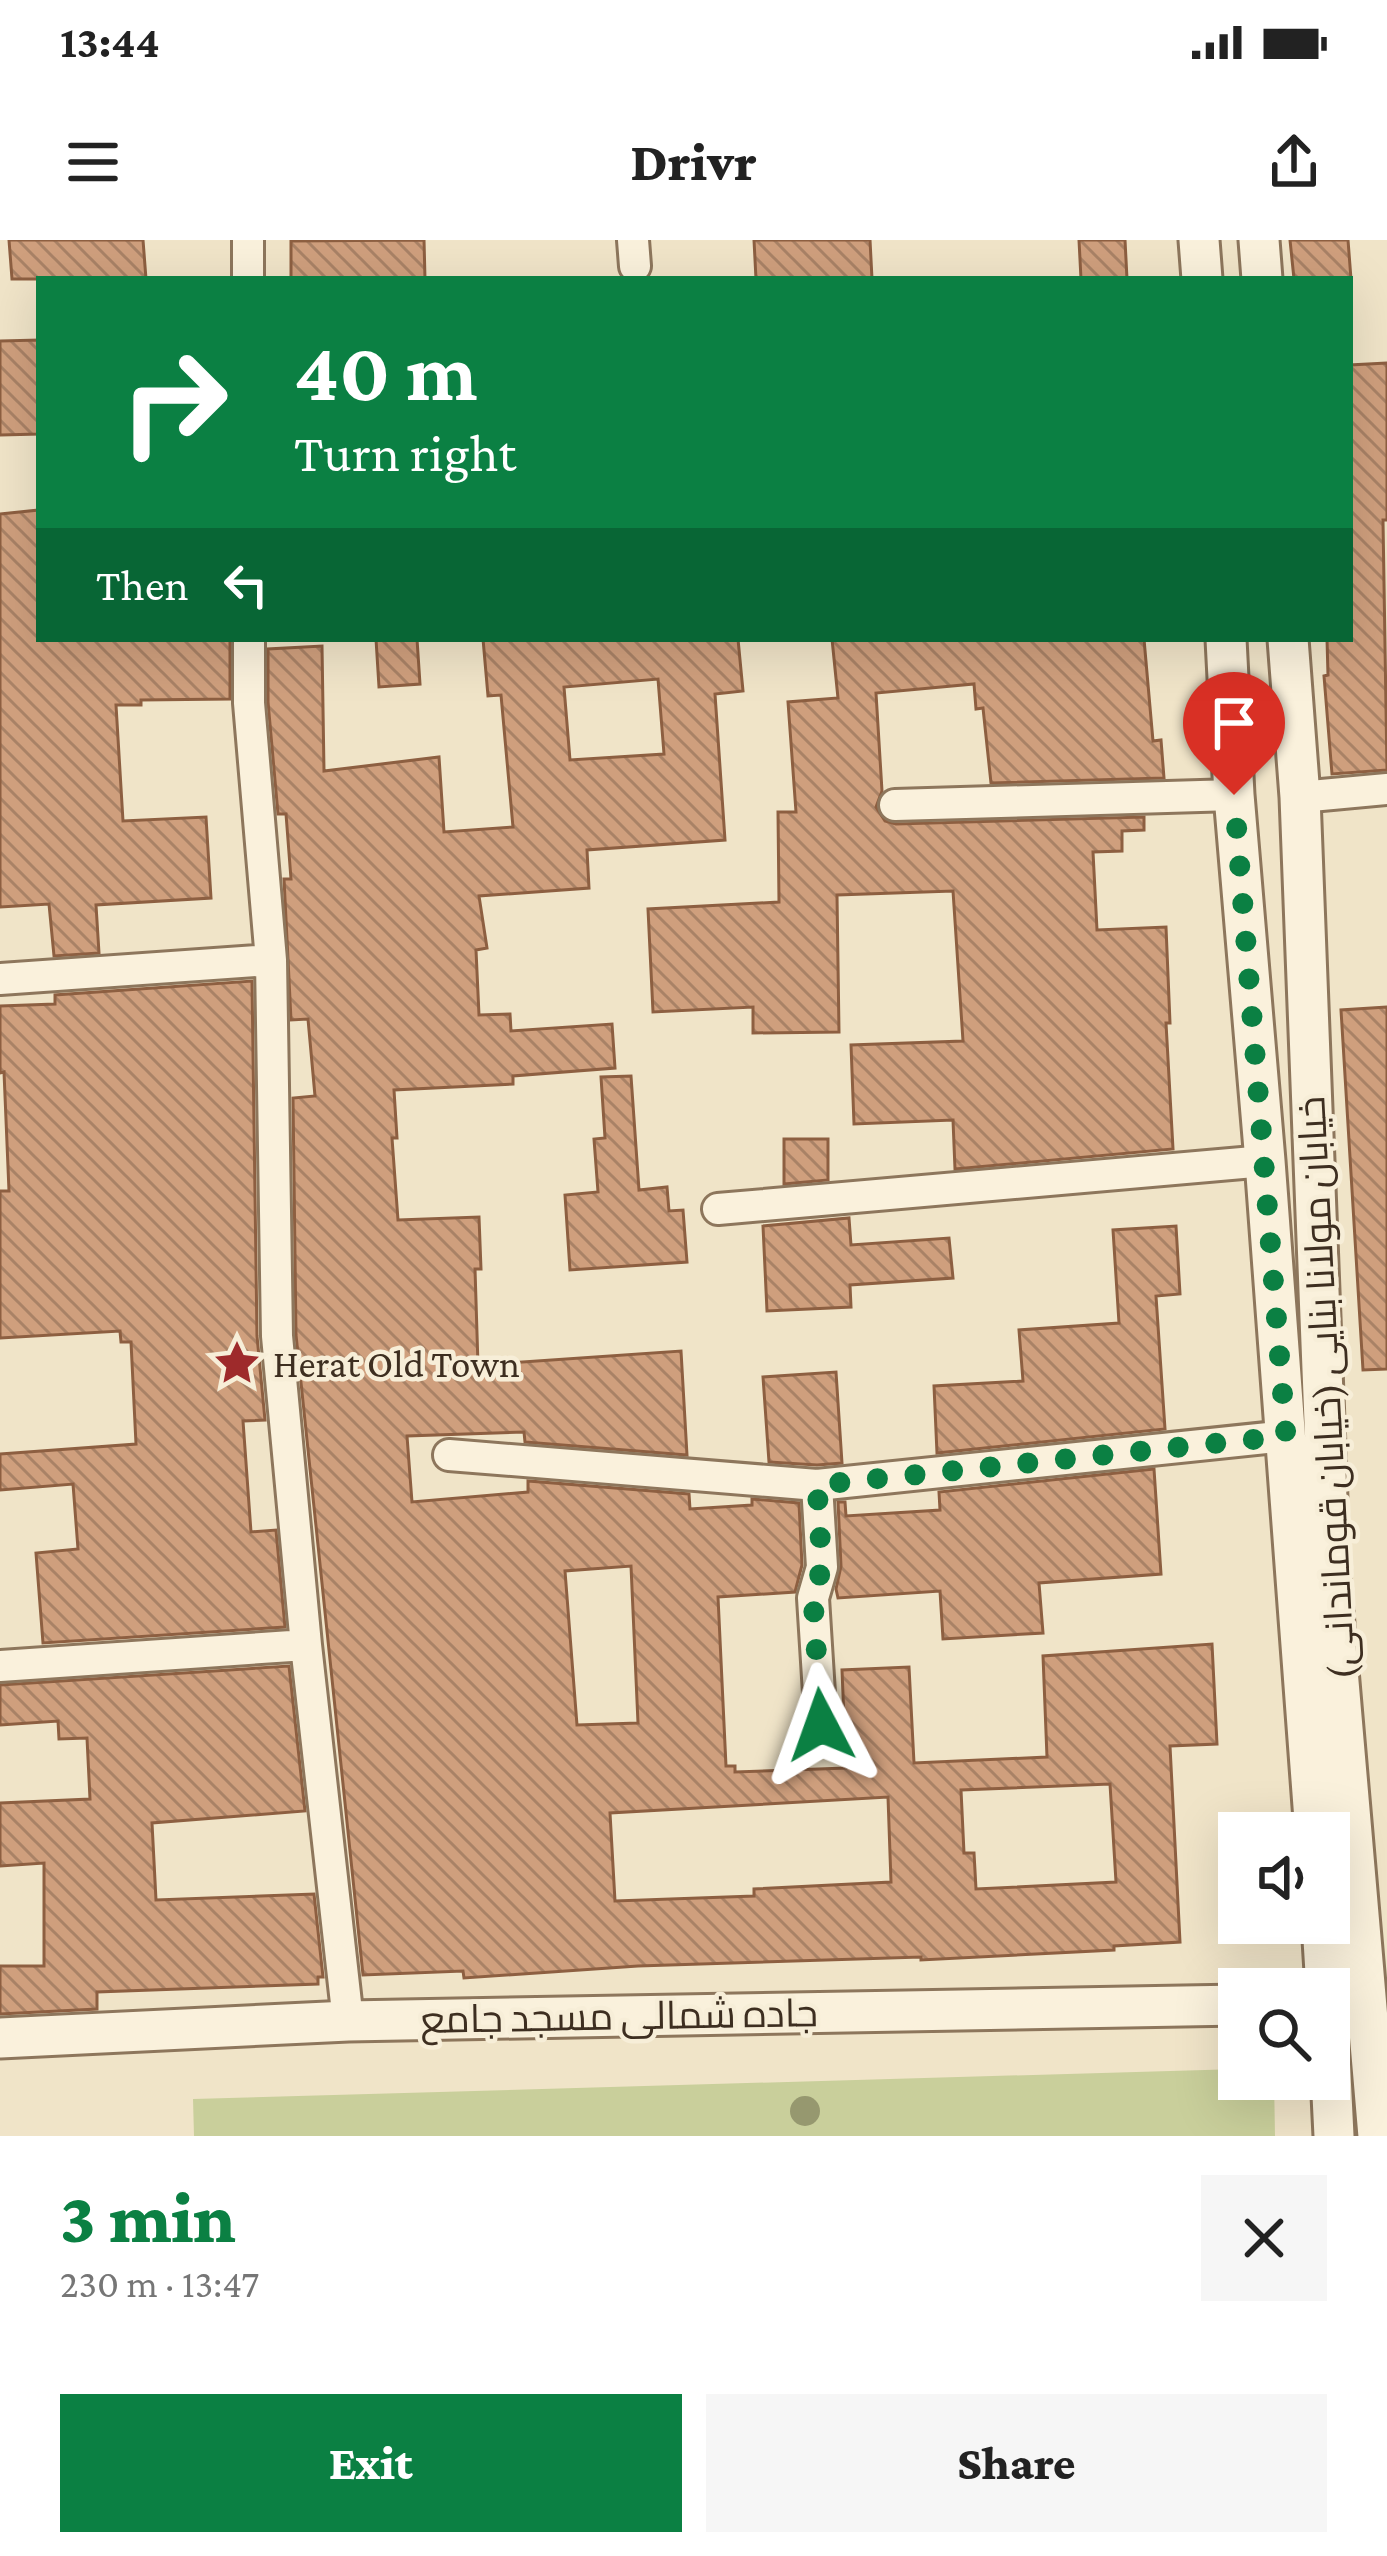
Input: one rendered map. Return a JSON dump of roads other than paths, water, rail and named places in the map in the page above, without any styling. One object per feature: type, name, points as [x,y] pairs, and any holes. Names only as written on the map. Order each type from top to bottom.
[{"type":"street","points":[[248,240],[248,276]]},
{"type":"street","points":[[1199,240],[1202,276]]},
{"type":"street","points":[[1259,240],[1262,276]]},
{"type":"street","points":[[249,642],[249,703],[271,960],[278,1336],[306,1645],[348,2020]]},
{"type":"street","name":"خیابان مولانا بنایی (خیابان قوماندانی)","points":[[1226,642],[1313,1812]]},
{"type":"street","name":"خیابان مولانا بنایی (خیابان قوماندانی)","points":[[1288,642],[1300,797],[1346,1968]]},
{"type":"street","points":[[1300,797],[1387,789]]},
{"type":"street","points":[[895,805],[1234,795]]},
{"type":"street","points":[[0,979],[271,960]]},
{"type":"street","points":[[718,1209],[1265,1161]]},
{"type":"street","points":[[448,1455],[817,1485],[1286,1436]]},
{"type":"street","points":[[817,1485],[822,1567],[813,1598],[821,1725]]},
{"type":"street","points":[[0,1666],[306,1645]]},
{"type":"street","name":"جاده شمالی مسجد جامع","points":[[0,2038],[348,2020],[1218,2006]]},
{"type":"street","name":"خیابان مولانا بنایی (خیابان قوماندانی)","points":[[1350,2014],[1378,2136]]},
{"type":"street","points":[[1332,2100],[1334,2136]]},
{"type":"place","name":"Herat Old Town","points":[[237,1363]]}]
